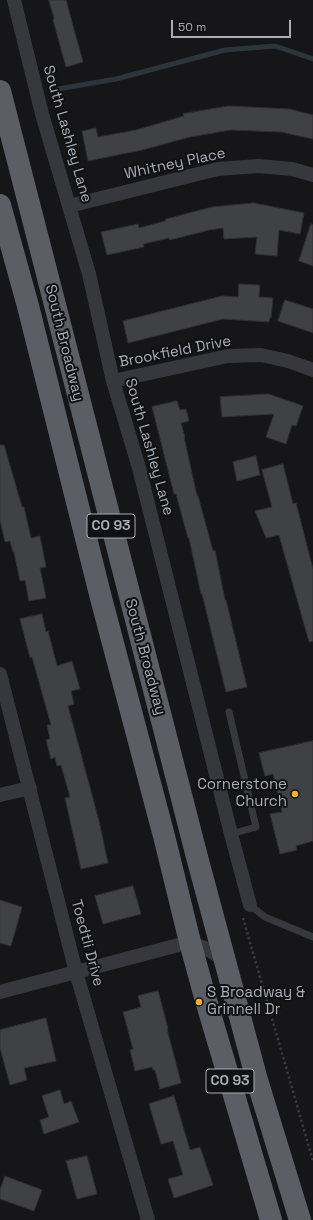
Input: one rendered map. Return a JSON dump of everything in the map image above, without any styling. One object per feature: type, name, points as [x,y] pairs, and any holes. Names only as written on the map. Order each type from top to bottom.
[{"type":"highway","name":"South Broadway","points":[[0,91],[197,857],[258,1080],[300,1220]]},
{"type":"highway","name":"South Broadway","points":[[0,205],[30,314],[190,942],[271,1220]]},
{"type":"street","name":"South Lashley Lane","points":[[14,0],[42,114],[89,274],[113,382],[139,468],[231,834],[246,910]]},
{"type":"street","name":"Whitney Place","points":[[69,206],[218,169],[258,166],[292,169],[313,175]]},
{"type":"street","name":"Brookfield Drive","points":[[113,382],[228,356],[261,355],[288,361],[313,370]]},
{"type":"street","name":"Toedtli Drive","points":[[0,674],[76,972],[148,1220]]},
{"type":"street","points":[[0,795],[30,788]]},
{"type":"street","points":[[0,992],[190,942],[209,950],[226,961]]},
{"type":"lane","points":[[229,712],[256,827],[231,834]]},
{"type":"lane","points":[[246,910],[313,937]]},
{"type":"path","points":[[246,910],[313,1161]]},
{"type":"building","points":[[49,0],[66,0],[83,62],[66,67]]},
{"type":"building","points":[[228,106],[289,109],[313,115],[313,139],[281,132],[231,130],[190,137],[142,150],[88,161],[82,131],[96,128],[98,137],[136,130],[184,116],[183,114]]},
{"type":"building","points":[[254,203],[304,213],[300,234],[279,230],[277,256],[255,254],[257,237],[224,239],[223,228],[170,240],[169,238],[143,244],[144,247],[107,255],[101,232],[138,224],[139,228],[212,207]]},
{"type":"building","points":[[311,224],[313,225],[313,266],[299,261]]},
{"type":"building","points":[[239,284],[260,285],[259,297],[273,298],[271,318],[270,317],[269,322],[223,319],[128,343],[123,321],[222,296],[238,297]]},
{"type":"building","points":[[285,300],[313,309],[313,333],[278,321]]},
{"type":"building","points":[[269,394],[303,406],[296,426],[292,425],[286,444],[266,437],[274,414],[222,417],[220,397]]},
{"type":"building","points":[[177,401],[180,410],[186,409],[189,421],[181,423],[184,437],[197,496],[213,551],[215,550],[225,600],[247,687],[226,692],[201,594],[189,538],[176,494],[174,494],[152,407]]},
{"type":"building","points":[[0,445],[4,445],[22,507],[24,507],[31,538],[40,536],[46,567],[40,568],[46,598],[29,601],[25,580],[20,581],[14,552],[10,541],[5,542],[0,520]]},
{"type":"building","points":[[256,456],[260,475],[237,481],[233,462]]},
{"type":"building","points":[[283,464],[293,504],[296,503],[313,569],[313,641],[309,642],[279,535],[266,538],[255,511],[272,507],[262,470]]},
{"type":"building","points":[[42,614],[57,666],[72,661],[80,689],[71,691],[74,704],[68,706],[99,821],[108,863],[81,869],[65,798],[70,797],[61,765],[57,766],[55,757],[51,759],[46,740],[50,739],[47,725],[51,725],[32,657],[30,658],[20,619]]},
{"type":"building","name":"Cornerstone Church","points":[[313,741],[313,841],[296,846],[297,850],[280,854],[270,814],[282,812],[273,774],[265,776],[259,753]]},
{"type":"building","points":[[133,886],[141,914],[103,924],[95,896]]},
{"type":"building","points":[[0,900],[22,907],[11,946],[0,943]]},
{"type":"building","points":[[158,991],[181,1083],[160,1089],[155,1070],[153,1070],[152,1067],[135,1071],[130,1050],[133,1049],[123,1012],[141,1007],[138,996]]},
{"type":"building","points":[[46,1018],[56,1061],[24,1068],[27,1080],[10,1085],[0,1048],[0,1030]]},
{"type":"building","points":[[60,1090],[64,1104],[71,1101],[79,1122],[44,1134],[40,1120],[49,1117],[42,1096]]},
{"type":"building","points":[[174,1096],[190,1150],[200,1147],[213,1185],[174,1198],[168,1179],[183,1175],[173,1141],[161,1144],[149,1104]]},
{"type":"building","points":[[87,1156],[97,1194],[77,1199],[66,1161]]},
{"type":"building","points":[[5,1176],[42,1190],[34,1211],[0,1199],[0,1190]]},
{"type":"waterway","points":[[58,89],[116,79],[225,50],[275,46],[313,59]]},
{"type":"place","name":"Cornerstone Church","points":[[295,794]]},
{"type":"place","name":"S Broadway & Grinnell Dr","points":[[199,1002]]}]
